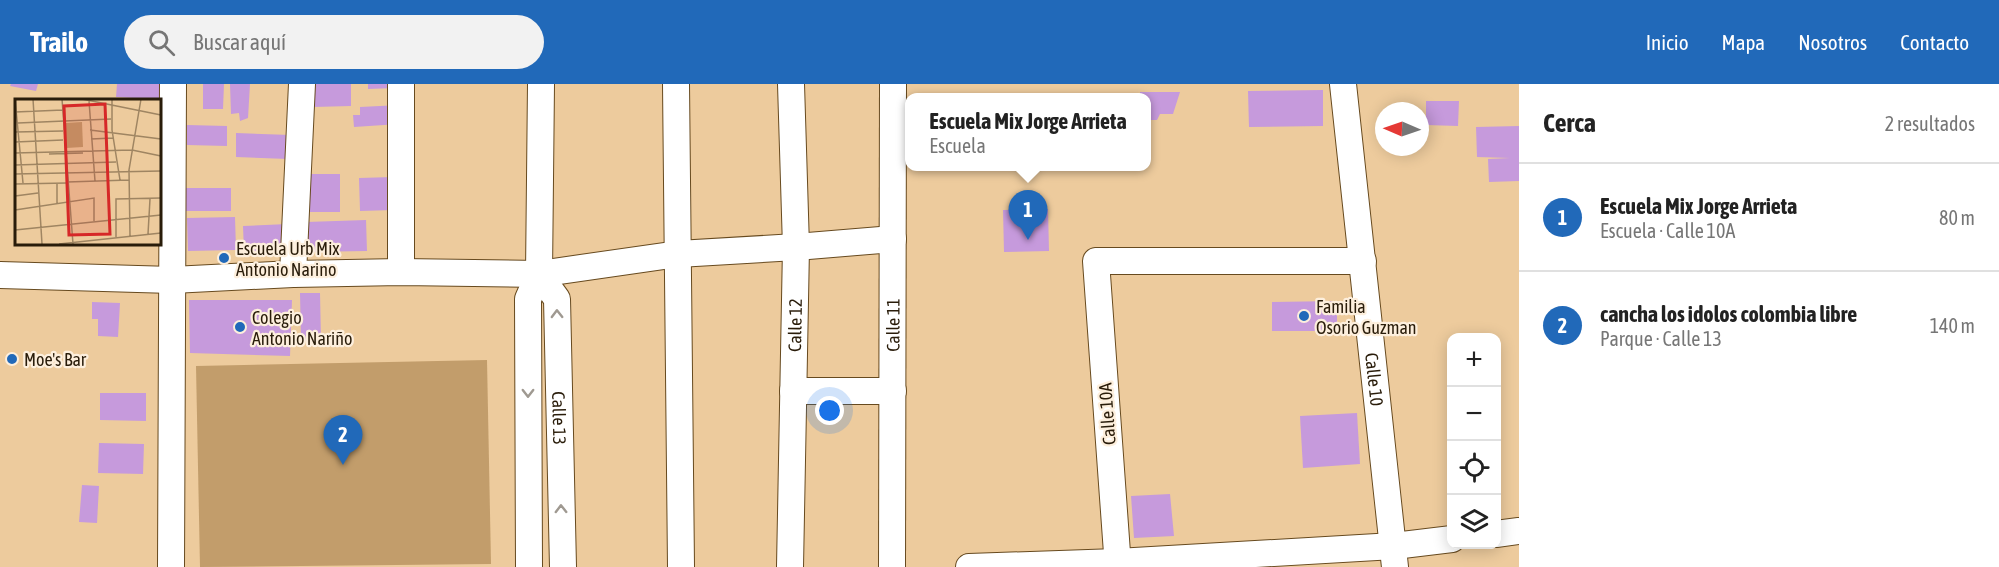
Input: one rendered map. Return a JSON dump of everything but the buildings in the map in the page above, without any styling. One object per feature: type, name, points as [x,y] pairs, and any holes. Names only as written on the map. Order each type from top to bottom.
[{"type":"street","points":[[171,567],[173,84]]},
{"type":"street","points":[[293,274],[302,84]]},
{"type":"street","points":[[401,84],[401,272]]},
{"type":"street","name":"Calle 13","points":[[529,567],[528,299],[539,274],[541,84]]},
{"type":"street","points":[[676,84],[681,567]]},
{"type":"street","name":"Calle 12","points":[[790,567],[796,247],[791,84]]},
{"type":"street","name":"Calle 11","points":[[892,567],[893,84]]},
{"type":"street","name":"Calle 10","points":[[1343,84],[1395,557]]},
{"type":"street","points":[[0,275],[172,280],[401,272],[539,274],[678,254],[893,239]]},
{"type":"street","name":"Calle 10A","points":[[1118,564],[1096,261],[1363,261]]},
{"type":"street","name":"Calle 13","points":[[539,274],[557,299],[563,567]]},
{"type":"street","points":[[794,391],[893,391]]},
{"type":"street","points":[[1501,533],[1519,531]]},
{"type":"street","points":[[969,567],[1395,557],[1447,541]]},
{"type":"shaded area","points":[[487,360],[491,564],[200,567],[196,366]]},
{"type":"place","name":"Escuela Mix Jorge Arrieta","points":[[1028,240]]},
{"type":"place","name":"Escuela Urb Mix Antonio Narino","points":[[224,258]]},
{"type":"place","name":"Familia Osorio Guzman","points":[[1304,316]]},
{"type":"place","name":"Colegio Antonio Nariño","points":[[240,327]]},
{"type":"place","name":"Moe's Bar","points":[[12,359]]},
{"type":"place","name":"cancha los idolos colombia libre","points":[[343,465]]}]
